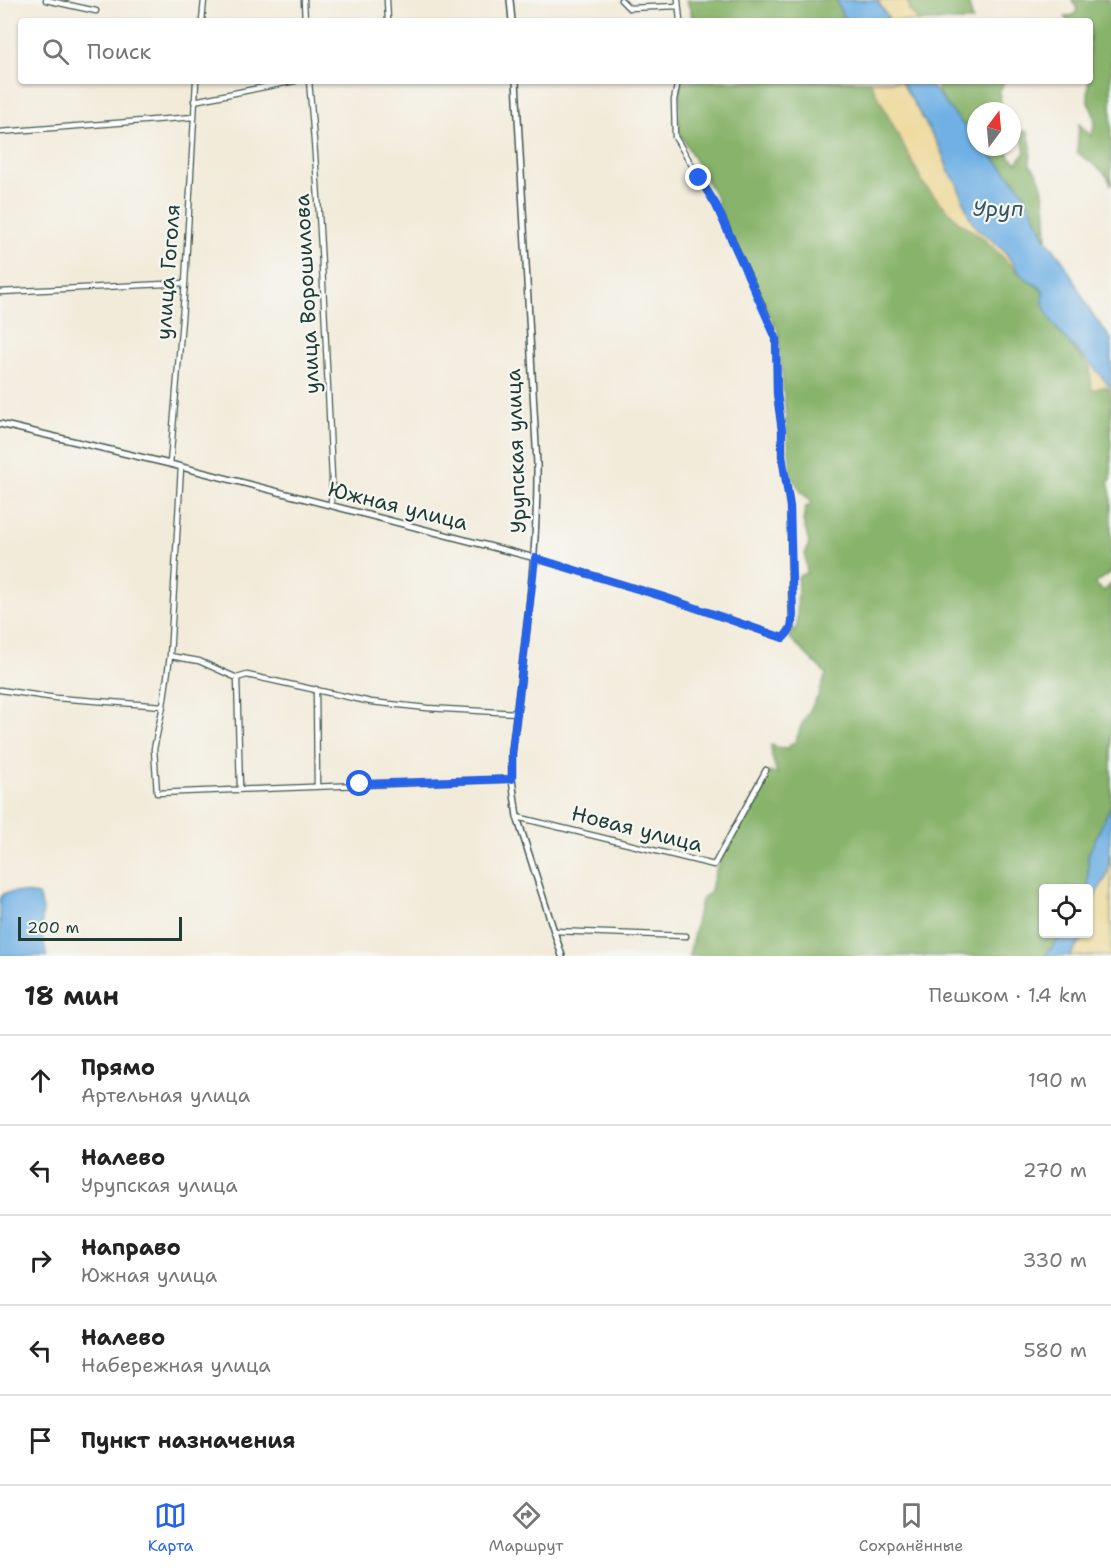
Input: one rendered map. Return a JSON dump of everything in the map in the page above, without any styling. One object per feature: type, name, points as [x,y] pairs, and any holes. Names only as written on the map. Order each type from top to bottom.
[{"type":"street","points":[[46,0],[96,11]]},
{"type":"street","points":[[202,18],[204,0]]},
{"type":"street","points":[[304,0],[305,18]]},
{"type":"street","points":[[387,0],[388,18]]},
{"type":"street","points":[[510,0],[512,18]]},
{"type":"street","points":[[621,0],[629,8],[678,3],[680,18]]},
{"type":"street","name":"улица Гоголя","points":[[170,464],[185,283],[196,84]]},
{"type":"street","points":[[194,101],[281,84]]},
{"type":"street","name":"улица Ворошилова","points":[[309,84],[316,155],[324,304],[332,478],[331,505]]},
{"type":"street","name":"Урупская улица","points":[[516,84],[537,464],[537,513],[535,558],[517,713],[512,779],[517,817],[562,956]]},
{"type":"street","name":"Южная улица","points":[[0,424],[170,464],[535,558],[664,597],[783,638],[792,627],[793,615],[790,507],[782,456],[782,431],[777,394],[776,338],[716,205],[675,137],[674,100],[677,84]]},
{"type":"street","points":[[0,132],[194,117]]},
{"type":"street","points":[[0,292],[185,283]]},
{"type":"street","points":[[181,467],[170,656],[154,749],[157,793],[512,779]]},
{"type":"street","points":[[170,656],[199,661],[237,678],[247,675],[371,702],[517,713]]},
{"type":"street","points":[[237,678],[240,789]]},
{"type":"street","points":[[316,689],[316,786]]},
{"type":"street","points":[[0,690],[56,698],[163,706]]},
{"type":"street","name":"Новая улица","points":[[517,817],[714,865],[766,770]]},
{"type":"street","points":[[554,930],[686,936]]},
{"type":"green space","points":[[686,0],[837,0],[844,18],[692,18]]},
{"type":"green space","points":[[907,0],[968,0],[972,18],[916,18],[909,10]]},
{"type":"green space","points":[[1072,0],[1109,0],[1111,7],[1111,185],[1101,170],[1077,152],[1079,124],[1091,136],[1095,123],[1088,103],[1088,84],[1093,84],[1093,18],[1066,18],[1075,14],[1077,9]]},
{"type":"green space","points":[[681,84],[872,84],[925,186],[958,221],[982,237],[1020,274],[1043,291],[1057,329],[1090,368],[1092,389],[1105,386],[1111,393],[1111,480],[1108,481],[1111,496],[1111,569],[1110,573],[1095,584],[1104,591],[1111,584],[1111,805],[1088,855],[1088,884],[1039,884],[1039,938],[1059,938],[1045,956],[689,956],[701,900],[710,892],[717,867],[769,772],[777,774],[771,745],[785,749],[796,741],[826,674],[789,637],[797,626],[798,576],[807,573],[805,555],[809,543],[803,521],[806,507],[812,503],[802,493],[791,475],[778,331],[725,225],[716,197],[679,132]]},
{"type":"green space","points":[[937,84],[1003,84],[999,94],[1001,102],[967,102],[967,130],[941,97]]},
{"type":"green space","points":[[1021,131],[1028,132],[1031,147],[1030,165],[1036,171],[1043,189],[1047,241],[1022,190],[992,156],[1009,156],[1017,163],[1025,152]]},
{"type":"sand","points":[[877,0],[907,0],[909,10],[916,18],[888,18]]},
{"type":"sand","points":[[872,84],[903,84],[940,148],[977,229],[1006,253],[1020,274],[982,237],[958,221],[925,186]]},
{"type":"sand","points":[[1074,347],[1102,374],[1111,393],[1105,386],[1092,390],[1090,368]]},
{"type":"sand","points":[[1111,854],[1111,956],[1069,956],[1084,938],[1093,938],[1093,901],[1099,886],[1107,876]]},
{"type":"water","points":[[837,0],[877,0],[888,18],[844,18]]},
{"type":"water","name":"Уруп","points":[[903,84],[929,84],[967,129],[967,156],[992,156],[1022,190],[1047,241],[1062,259],[1092,314],[1111,339],[1111,389],[1051,320],[1043,305],[1043,290],[1020,274],[1006,253],[977,229],[969,216],[956,181],[949,172],[940,148]]},
{"type":"water","points":[[1111,805],[1107,875],[1093,900],[1093,884],[1088,884],[1088,855]]},
{"type":"water","points":[[4,893],[38,895],[43,909],[41,932],[47,956],[0,956],[0,899]]},
{"type":"water","points":[[1059,938],[1084,938],[1069,956],[1045,956]]},
{"type":"route","points":[[360,784],[512,779],[512,753],[535,558],[664,597],[783,638],[789,633],[793,615],[790,507],[782,456],[782,431],[777,394],[776,338],[716,205],[699,178]]}]
